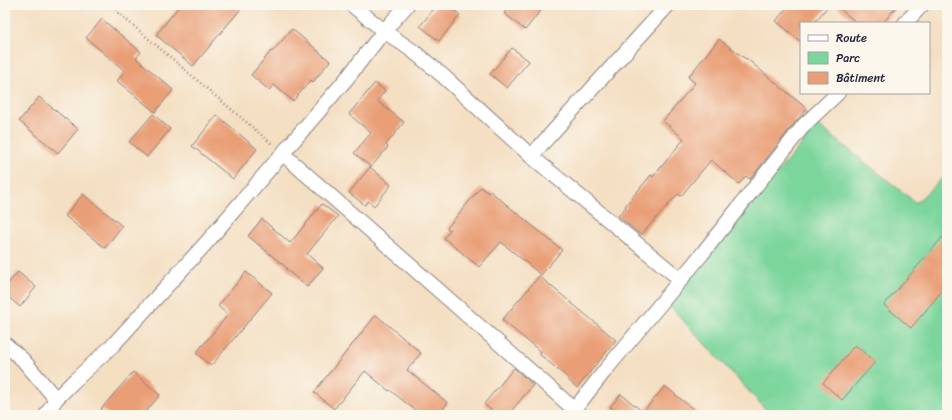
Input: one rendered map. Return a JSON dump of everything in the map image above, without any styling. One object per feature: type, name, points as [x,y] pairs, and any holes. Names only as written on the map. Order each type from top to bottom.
[{"type":"street","points":[[352,5],[442,75],[531,156],[682,280]]},
{"type":"street","points":[[46,415],[56,399],[139,318],[283,154],[407,5]]},
{"type":"street","points":[[531,156],[668,5]]},
{"type":"street","points":[[907,22],[922,5]]},
{"type":"street","points":[[283,154],[572,412],[682,280],[804,125],[837,94]]},
{"type":"street","points":[[5,344],[23,360],[56,399]]},
{"type":"path","points":[[109,5],[283,154]]},
{"type":"green space","points":[[818,125],[916,203],[947,174],[947,415],[771,415],[667,303]]},
{"type":"building","points":[[180,5],[244,5],[193,66],[156,35]]},
{"type":"building","points":[[437,5],[448,5],[460,15],[439,41],[420,26]]},
{"type":"building","points":[[511,5],[545,5],[525,30],[504,13]]},
{"type":"building","points":[[789,5],[829,5],[815,22],[800,22],[800,41],[776,21]]},
{"type":"building","points":[[835,5],[898,5],[884,22],[856,22]]},
{"type":"building","points":[[102,19],[141,52],[136,58],[173,90],[155,112],[117,81],[125,71],[86,38]]},
{"type":"building","points":[[292,29],[330,61],[313,82],[311,80],[293,101],[274,85],[269,90],[251,75]]},
{"type":"building","points":[[719,39],[746,58],[807,109],[750,179],[746,176],[739,184],[711,160],[681,196],[678,194],[641,235],[618,216],[651,175],[653,177],[684,139],[663,121],[695,83],[688,77]]},
{"type":"building","points":[[512,48],[529,61],[507,88],[490,74]]},
{"type":"building","points":[[375,83],[385,91],[377,101],[404,122],[386,145],[388,147],[371,167],[354,153],[371,133],[349,114]]},
{"type":"building","points":[[39,97],[78,129],[58,153],[19,121]]},
{"type":"building","points":[[153,114],[170,129],[147,157],[129,142]]},
{"type":"building","points":[[217,115],[257,149],[233,179],[192,146]]},
{"type":"building","points":[[370,167],[391,185],[374,206],[368,201],[365,205],[349,193]]},
{"type":"building","points":[[481,187],[488,193],[490,191],[562,250],[541,275],[501,242],[479,267],[444,238],[450,230],[447,228]]},
{"type":"building","points":[[83,194],[122,226],[105,248],[65,216]]},
{"type":"building","points":[[322,204],[338,216],[307,254],[323,268],[307,287],[286,269],[287,268],[248,236],[262,219],[290,243]]},
{"type":"building","points":[[947,232],[947,285],[911,328],[884,305]]},
{"type":"building","points":[[18,272],[36,287],[20,307],[5,294],[5,287]]},
{"type":"building","points":[[246,272],[272,293],[211,366],[196,353],[228,315],[218,306]]},
{"type":"building","points":[[539,276],[616,340],[577,388],[567,379],[568,378],[539,354],[541,352],[502,320]]},
{"type":"building","points":[[376,315],[421,353],[407,370],[448,403],[438,415],[421,415],[365,371],[334,409],[314,392]]},
{"type":"building","points":[[855,345],[875,362],[842,400],[823,383]]},
{"type":"building","points":[[514,368],[533,385],[508,415],[497,415],[484,404]]},
{"type":"building","points":[[133,372],[160,395],[143,415],[109,415],[101,409]]},
{"type":"building","points":[[665,386],[700,415],[620,415],[610,407],[621,394],[643,412]]}]
